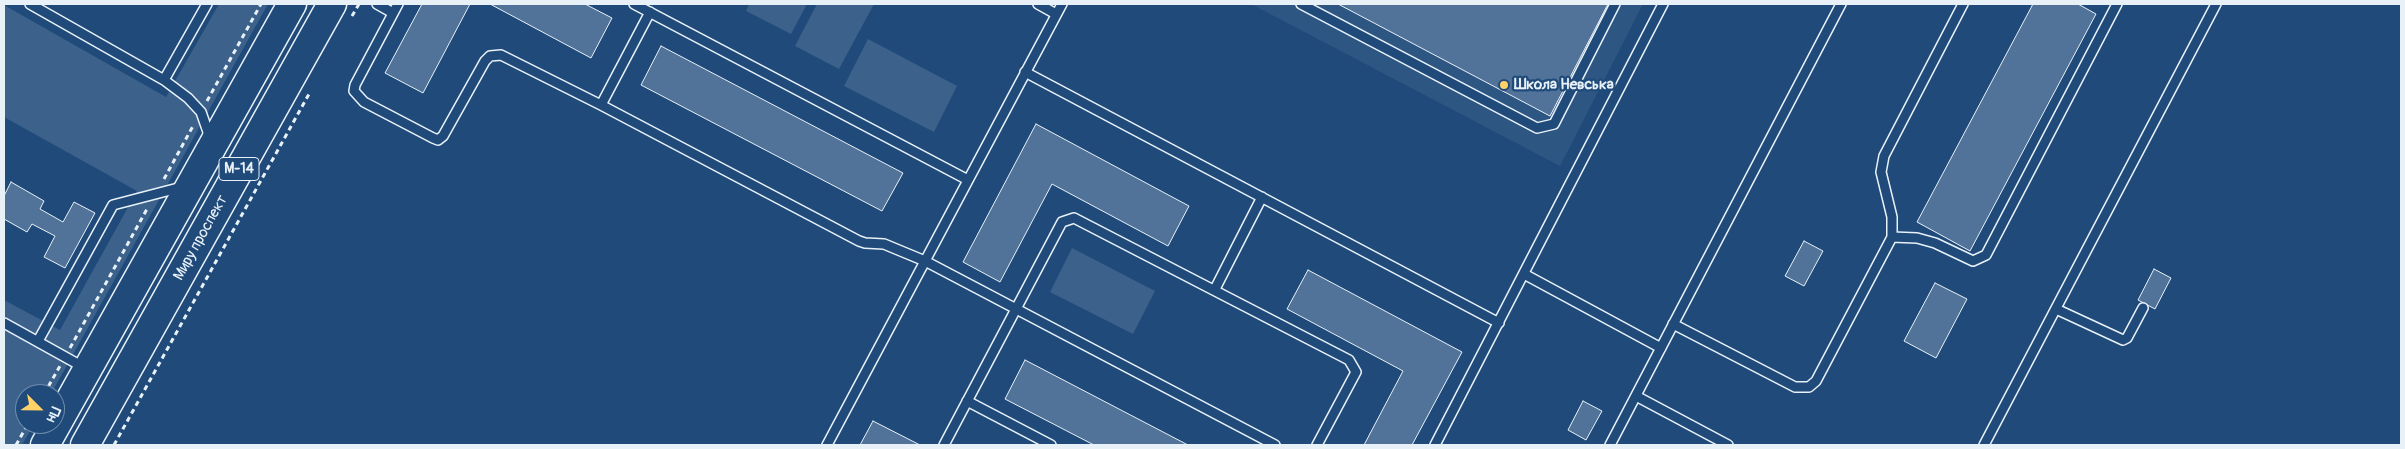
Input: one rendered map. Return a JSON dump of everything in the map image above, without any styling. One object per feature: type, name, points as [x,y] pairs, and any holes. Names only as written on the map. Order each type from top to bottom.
[{"type":"highway","name":"М-14","points":[[45,445],[292,4]]},
{"type":"highway","name":"Миру проспект","points":[[84,445],[146,335],[341,12]]},
{"type":"highway","points":[[116,318],[146,335]]},
{"type":"lane","points":[[30,4],[164,80],[188,98],[201,112],[208,132],[208,154]]},
{"type":"lane","points":[[164,80],[207,4]]},
{"type":"lane","points":[[377,4],[393,13]]},
{"type":"lane","points":[[398,4],[355,85],[354,91],[364,102],[433,138],[438,140],[443,136],[485,61],[496,54],[601,105],[865,244],[884,244],[925,261],[1275,445]]},
{"type":"lane","points":[[634,4],[968,180]]},
{"type":"lane","points":[[1038,4],[1056,14]]},
{"type":"lane","points":[[827,445],[1062,4]]},
{"type":"lane","points":[[1301,4],[1536,128],[1554,124],[1615,4]]},
{"type":"lane","points":[[1435,445],[1499,324],[1662,4]]},
{"type":"lane","points":[[1610,445],[1841,4]]},
{"type":"lane","points":[[1673,324],[1795,387],[1809,387],[1816,381],[1892,236],[1892,217],[1881,172],[1884,156],[1963,4]]},
{"type":"lane","points":[[1892,236],[1917,238],[1935,243],[1973,261],[1986,255],[2117,4]]},
{"type":"lane","points":[[1984,445],[2216,4]]},
{"type":"lane","points":[[601,105],[650,12]]},
{"type":"lane","points":[[1025,72],[1499,324]]},
{"type":"lane","points":[[38,341],[114,205],[190,185]]},
{"type":"lane","points":[[1215,290],[1262,197]]},
{"type":"lane","points":[[944,445],[1062,222],[1074,218],[1349,360],[1356,372],[1317,445]]},
{"type":"lane","points":[[1524,274],[1661,348]]},
{"type":"lane","points":[[2056,309],[2123,340],[2127,338],[2143,308]]},
{"type":"lane","points":[[4,322],[87,369]]},
{"type":"lane","points":[[1636,396],[1728,445]]},
{"type":"lane","points":[[967,401],[1051,445]]},
{"type":"path","points":[[341,12],[359,4]]},
{"type":"path","points":[[114,445],[312,89]]},
{"type":"path","points":[[16,445],[22,434]]},
{"type":"shaded area","points":[[219,4],[268,4],[57,384],[15,384],[15,434],[28,434],[22,445],[4,445],[4,300],[60,330],[137,191],[4,117],[4,5],[166,97]]},
{"type":"shaded area","points":[[749,4],[807,4],[791,34],[746,11]]},
{"type":"shaded area","points":[[817,4],[874,4],[839,69],[795,46]]},
{"type":"shaded area","name":"Школа Невська","points":[[1251,4],[1643,4],[1560,166]]},
{"type":"shaded area","points":[[868,39],[957,86],[934,132],[844,86]]},
{"type":"shaded area","points":[[1072,248],[1155,291],[1133,334],[1050,292]]},
{"type":"building","points":[[422,4],[470,4],[423,93],[385,73]]},
{"type":"building","points":[[490,4],[585,4],[612,18],[591,58]]},
{"type":"building","points":[[1338,4],[1608,4],[1550,116]]},
{"type":"building","points":[[2033,4],[2078,4],[2096,14],[1970,251],[1917,222]]},
{"type":"building","points":[[661,46],[903,173],[882,211],[641,85]]},
{"type":"building","points":[[1036,124],[1189,206],[1168,246],[1052,184],[1000,282],[963,262]]},
{"type":"building","points":[[11,182],[44,201],[40,209],[63,222],[74,202],[95,213],[65,268],[44,257],[55,236],[32,224],[27,232],[4,219],[4,196]]},
{"type":"building","points":[[1804,241],[1823,251],[1804,286],[1785,276]]},
{"type":"building","points":[[2154,269],[2171,278],[2155,309],[2138,300]]},
{"type":"building","points":[[1308,270],[1462,352],[1412,445],[1364,445],[1403,371],[1287,309]]},
{"type":"building","points":[[1935,283],[1967,299],[1936,358],[1904,341]]},
{"type":"building","points":[[1025,360],[1188,445],[1094,445],[1005,399]]},
{"type":"building","points":[[1583,401],[1602,411],[1586,440],[1568,430]]},
{"type":"building","points":[[873,421],[920,445],[860,445]]},
{"type":"place","name":"Школа Невська","points":[[1504,85]]}]
